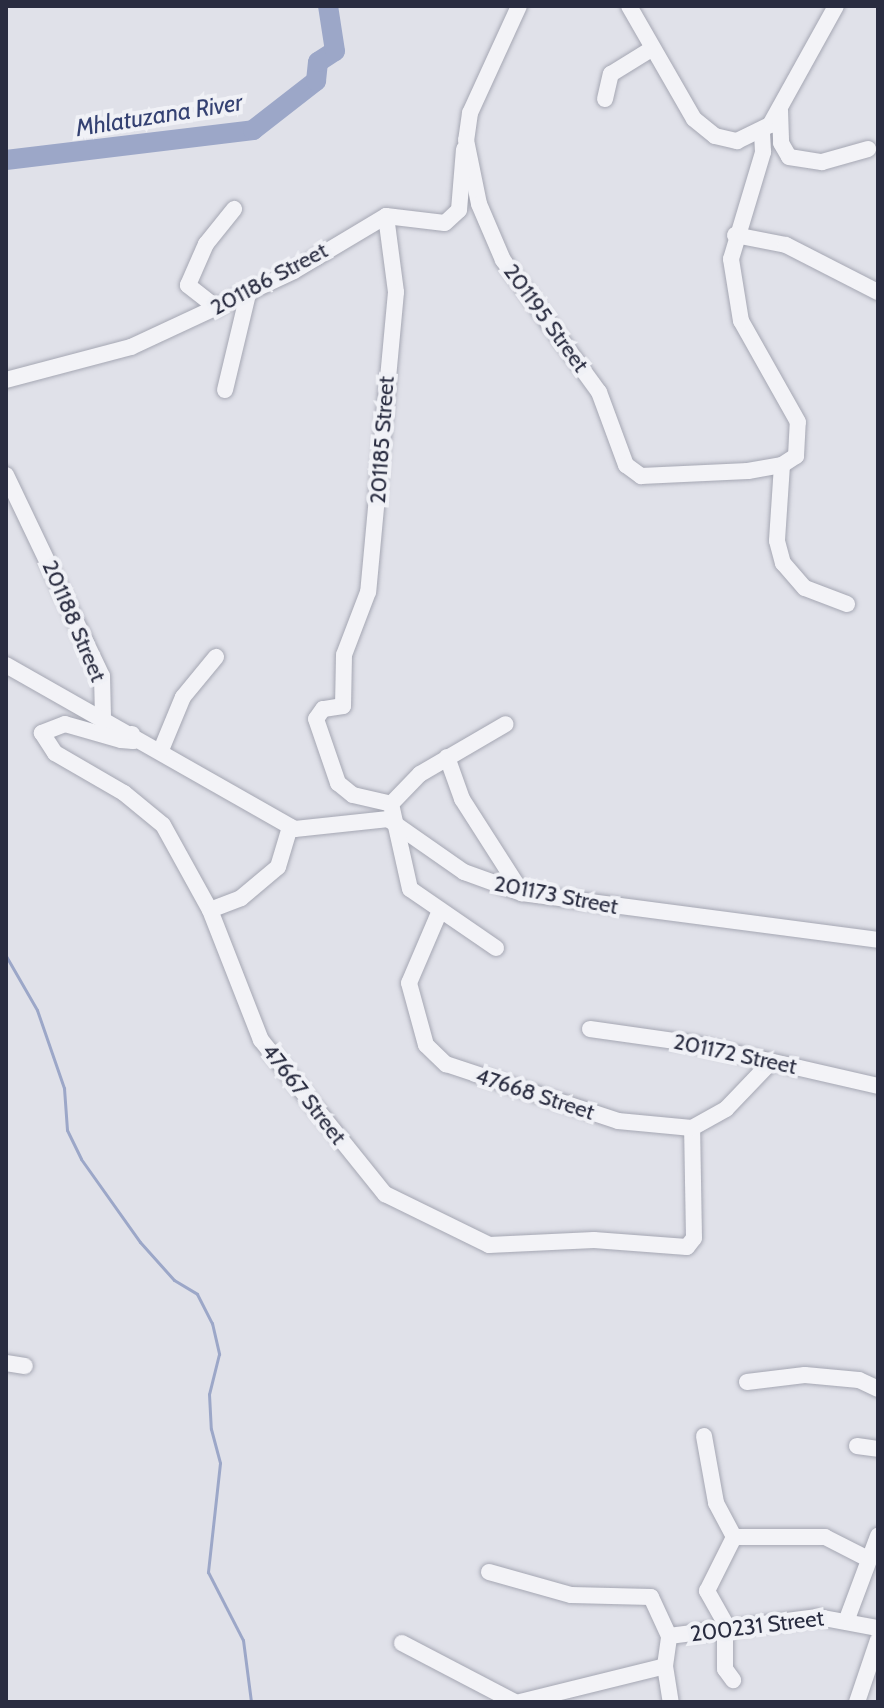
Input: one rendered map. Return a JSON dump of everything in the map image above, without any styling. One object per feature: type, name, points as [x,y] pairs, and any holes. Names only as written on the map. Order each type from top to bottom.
[{"type":"street","name":"201195 Street","points":[[519,6],[474,96],[466,140],[479,204],[503,260],[599,392],[629,469],[652,477],[782,465]]},
{"type":"street","points":[[629,6],[702,127],[737,141],[762,132],[780,108],[836,6]]},
{"type":"street","points":[[605,99],[611,74],[653,48]]},
{"type":"street","points":[[780,108],[781,143],[789,157],[822,162],[868,149]]},
{"type":"street","points":[[762,132],[763,152],[735,235],[731,259],[741,321],[798,422],[796,456],[782,465],[777,541],[783,563],[805,588],[847,604]]},
{"type":"street","points":[[386,216],[450,221],[459,210],[466,140]]},
{"type":"street","points":[[217,308],[188,285],[206,244],[234,209]]},
{"type":"street","name":"201186 Street","points":[[6,380],[131,347],[248,294],[386,216]]},
{"type":"street","name":"201185 Street","points":[[386,216],[396,292],[378,520],[365,607],[344,655],[343,706],[323,709],[316,719],[333,775],[353,795],[391,804]]},
{"type":"street","points":[[735,235],[786,245],[878,292]]},
{"type":"street","points":[[225,390],[248,294]]},
{"type":"street","name":"201188 Street","points":[[6,475],[102,676],[103,718]]},
{"type":"street","points":[[161,750],[183,697],[216,657]]},
{"type":"street","points":[[6,665],[161,750],[290,827],[317,830],[378,818],[398,823]]},
{"type":"street","name":"47667 Street","points":[[132,734],[133,741],[121,740],[65,724],[42,733],[55,753],[124,793],[163,825],[210,910],[261,1040],[315,1101],[364,1175],[402,1205],[475,1241],[689,1246],[694,1238],[692,1128]]},
{"type":"street","points":[[496,948],[439,913],[405,882],[398,823],[391,804],[408,784],[447,757],[506,724]]},
{"type":"street","points":[[447,757],[462,799],[522,893]]},
{"type":"street","name":"201173 Street","points":[[398,823],[464,872],[522,893],[878,940]]},
{"type":"street","points":[[210,910],[241,898],[278,867],[290,827]]},
{"type":"street","name":"47668 Street","points":[[439,913],[409,983],[412,1007],[436,1058],[618,1121],[692,1128]]},
{"type":"street","name":"201172 Street","points":[[590,1029],[695,1044],[769,1064],[878,1086]]},
{"type":"street","points":[[692,1128],[726,1109],[769,1064]]},
{"type":"street","points":[[6,1363],[25,1366]]},
{"type":"street","points":[[747,1382],[805,1375],[836,1383],[859,1380],[878,1389]]},
{"type":"street","points":[[704,1436],[716,1503],[734,1537]]},
{"type":"street","points":[[857,1446],[878,1449]]},
{"type":"street","points":[[847,1619],[866,1558],[878,1536]]},
{"type":"street","points":[[734,1537],[825,1537],[866,1558]]},
{"type":"street","points":[[733,1680],[725,1669],[727,1631],[707,1591],[734,1537]]},
{"type":"street","points":[[489,1572],[571,1595],[647,1595],[661,1608],[669,1636]]},
{"type":"street","name":"200231 Street","points":[[402,1643],[518,1702],[665,1666],[669,1636],[818,1617],[847,1619],[878,1628]]},
{"type":"street","points":[[857,1702],[878,1640]]},
{"type":"street","points":[[665,1666],[671,1702]]},
{"type":"waterway","name":"Mhlatuzana River","points":[[6,160],[253,130],[316,81],[318,62],[335,51],[328,6]]},
{"type":"waterway","points":[[6,956],[37,1010],[64,1088],[67,1130],[81,1159],[140,1242],[174,1280],[197,1294],[212,1323],[219,1354],[209,1394],[211,1429],[220,1463],[208,1572],[243,1640],[251,1702]]}]
